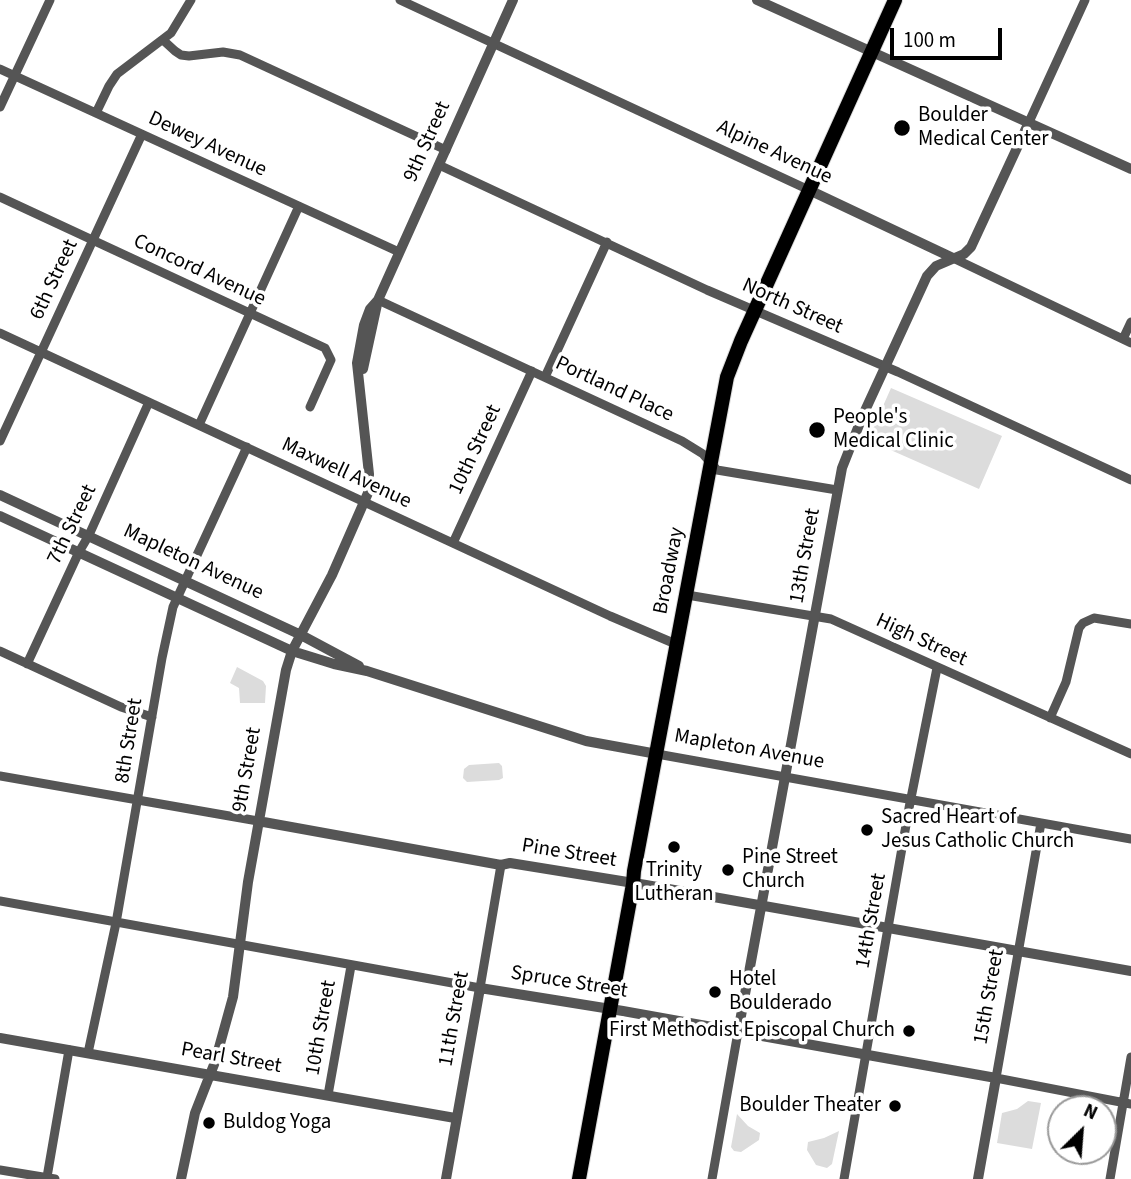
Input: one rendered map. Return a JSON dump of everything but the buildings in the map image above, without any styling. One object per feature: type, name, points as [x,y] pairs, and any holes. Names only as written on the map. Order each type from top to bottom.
[{"type":"main road","name":"Broadway","points":[[579,1179],[634,868],[727,377],[895,0]]},
{"type":"street","points":[[0,107],[50,0]]},
{"type":"street","points":[[96,113],[117,75],[163,40],[191,0]]},
{"type":"street","name":"Alpine Avenue","points":[[400,0],[1127,341]]},
{"type":"street","name":"9th Street","points":[[181,1179],[192,1120],[210,1075],[233,997],[258,821],[283,682],[292,651],[366,503],[369,474],[360,379],[378,300],[513,0]]},
{"type":"street","points":[[927,276],[936,266],[967,252],[975,241],[1085,0]]},
{"type":"street","points":[[763,1],[1131,169]]},
{"type":"street","points":[[163,40],[181,55],[223,52],[240,55],[446,150]]},
{"type":"street","name":"Dewey Avenue","points":[[0,69],[399,252]]},
{"type":"street","name":"6th Street","points":[[0,441],[142,134]]},
{"type":"street","name":"North Street","points":[[439,165],[707,290],[1131,480]]},
{"type":"street","name":"Concord Avenue","points":[[0,197],[328,351],[331,360],[310,407]]},
{"type":"street","points":[[198,425],[299,206]]},
{"type":"street","points":[[545,377],[607,242]]},
{"type":"street","points":[[919,242],[929,257],[927,276]]},
{"type":"street","name":"13th Street","points":[[712,1179],[837,490],[850,447],[927,276]]},
{"type":"street","name":"Portland Place","points":[[378,300],[682,441],[703,454],[711,466],[724,472],[837,490]]},
{"type":"street","points":[[1127,341],[1131,322]]},
{"type":"street","name":"Maxwell Avenue","points":[[0,333],[610,617],[678,645]]},
{"type":"street","name":"10th Street","points":[[453,543],[532,371]]},
{"type":"street","name":"7th Street","points":[[27,664],[149,402]]},
{"type":"street","name":"8th Street","points":[[88,1053],[116,923],[162,658],[177,598],[247,447]]},
{"type":"street","name":"Mapleton Avenue","points":[[0,495],[301,635],[367,671]]},
{"type":"street","name":"Mapleton Avenue","points":[[0,516],[292,651],[367,671],[586,741],[1131,839]]},
{"type":"street","name":"High Street","points":[[687,596],[831,619],[1131,754]]},
{"type":"street","points":[[1051,718],[1066,682],[1079,628],[1083,623],[1094,618],[1131,624]]},
{"type":"street","points":[[0,651],[121,706],[152,717]]},
{"type":"street","name":"14th Street","points":[[844,1179],[911,799],[937,668]]},
{"type":"street","name":"Pine Street","points":[[0,776],[501,865],[510,863],[646,884],[1131,971]]},
{"type":"street","name":"15th Street","points":[[978,1179],[1041,823]]},
{"type":"street","name":"11th Street","points":[[446,1179],[501,865]]},
{"type":"street","name":"Spruce Street","points":[[0,901],[351,966],[610,1010],[737,1036],[866,1055],[1127,1103]]},
{"type":"street","name":"10th Street","points":[[328,1095],[351,966]]},
{"type":"street","points":[[474,1020],[486,999],[508,992]]},
{"type":"street","name":"Pearl Street","points":[[0,1038],[455,1118]]},
{"type":"street","points":[[0,1170],[51,1178],[69,1050]]},
{"type":"street","points":[[1110,1179],[1127,1103],[1131,1058]]},
{"type":"street","points":[[964,1072],[975,1076],[984,1084],[991,1104]]},
{"type":"shaded area","points":[[891,388],[1002,436],[979,489],[868,440]]},
{"type":"shaded area","points":[[237,667],[263,681],[266,686],[265,703],[240,703],[239,688],[230,683]]},
{"type":"shaded area","points":[[499,763],[502,766],[503,778],[499,780],[467,782],[463,778],[464,769],[469,765]]},
{"type":"shaded area","points":[[1028,1101],[1041,1103],[1032,1149],[997,1143],[1002,1113],[1017,1109]]},
{"type":"shaded area","points":[[737,1114],[748,1126],[760,1133],[759,1140],[741,1152],[734,1151],[731,1147]]},
{"type":"shaded area","points":[[839,1131],[832,1164],[827,1168],[816,1165],[807,1150],[808,1142]]},
{"type":"place","name":"Boulder Medical Center","points":[[902,128]]},
{"type":"place","name":"People's Medical Clinic","points":[[817,430]]},
{"type":"place","name":"Sacred Heart of Jesus Catholic Church","points":[[867,830]]},
{"type":"place","name":"Trinity Lutheran","points":[[674,847]]},
{"type":"place","name":"Pine Street Church","points":[[728,870]]},
{"type":"place","name":"Hotel Boulderado","points":[[715,992]]},
{"type":"place","name":"First Methodist Episcopal Church","points":[[909,1031]]},
{"type":"place","name":"Boulder Theater","points":[[895,1106]]},
{"type":"place","name":"Buldog Yoga","points":[[209,1123]]}]
